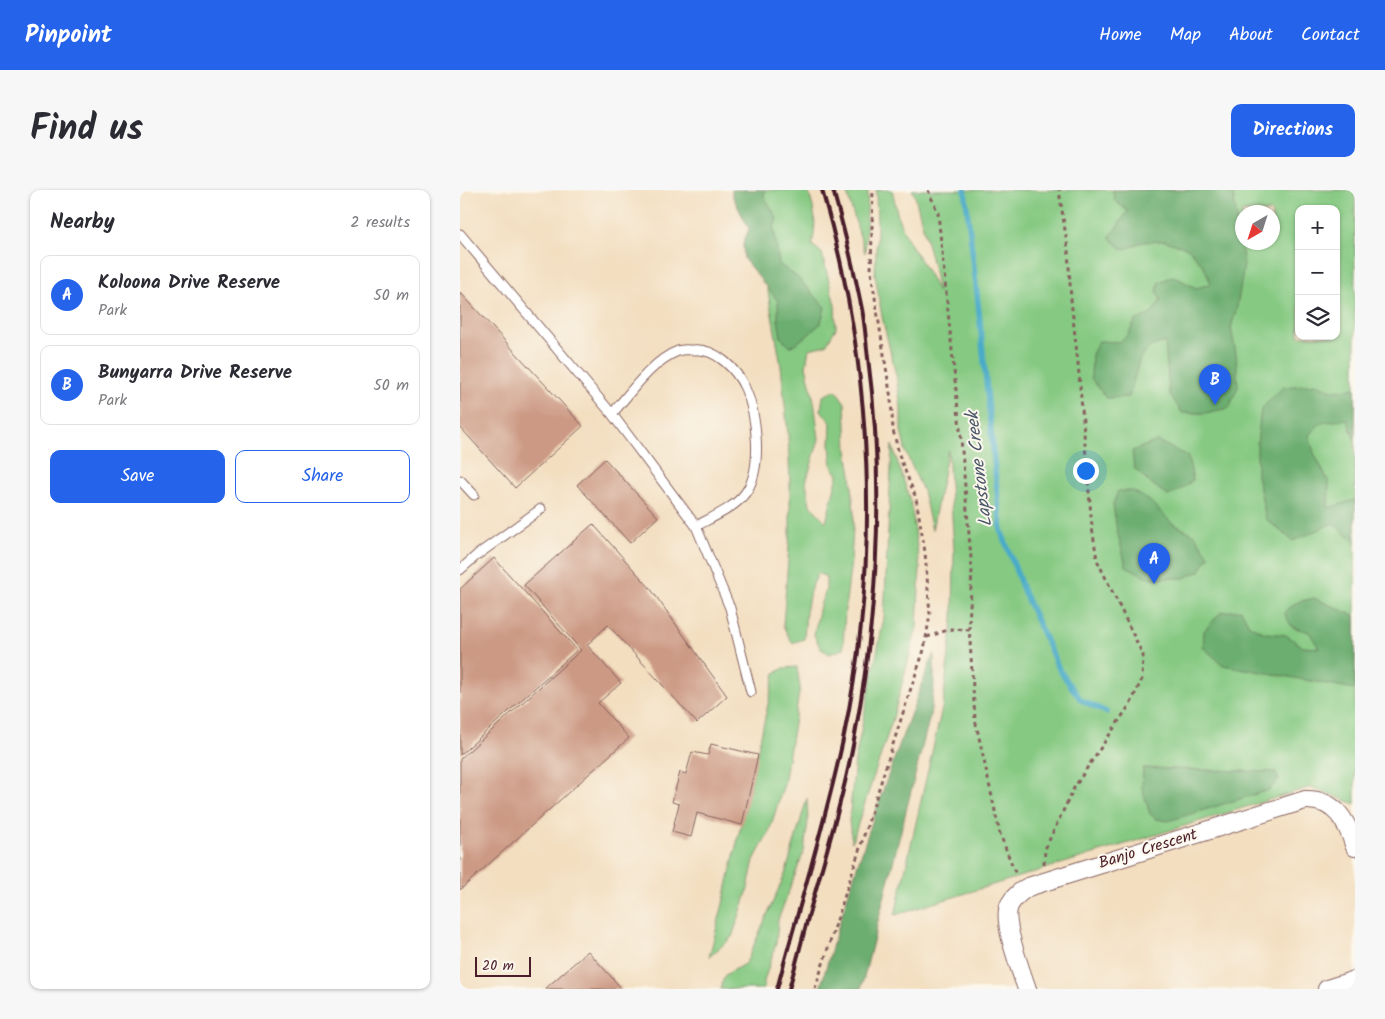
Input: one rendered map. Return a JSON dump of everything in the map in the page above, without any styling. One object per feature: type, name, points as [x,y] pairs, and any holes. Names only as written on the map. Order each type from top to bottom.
[{"type":"street","name":"Banjo Crescent","points":[[1022,890],[1042,882],[1306,800],[1321,802],[1338,812],[1349,829],[1355,847]]},
{"type":"street","points":[[1022,890],[1009,906],[1007,919],[1008,929],[1027,989]]},
{"type":"street","points":[[1327,989],[1355,980]]},
{"type":"lane","points":[[460,234],[612,414],[696,526],[730,608],[751,692]]},
{"type":"lane","points":[[612,414],[646,374],[663,359],[679,351],[700,349],[716,355],[733,369],[745,388],[752,408],[758,446],[754,474],[746,492],[734,505],[696,526]]},
{"type":"lane","points":[[460,480],[474,495]]},
{"type":"lane","points":[[460,570],[477,555],[540,509]]},
{"type":"path","points":[[815,989],[924,650],[930,614],[926,552],[916,498],[900,458],[893,430],[891,399],[871,272],[873,190]]},
{"type":"path","points":[[928,190],[938,213],[961,438],[972,570],[970,630],[975,719],[1000,834],[1022,890]]},
{"type":"path","points":[[1042,882],[1046,849],[1052,833],[1074,788],[1131,703],[1142,679],[1144,655],[1097,560],[1092,527],[1068,250],[1059,190]]},
{"type":"path","points":[[926,638],[952,629],[970,630]]},
{"type":"green space","points":[[732,190],[765,190],[764,196],[777,218],[774,228],[779,264],[798,278],[825,307],[821,323],[807,336],[790,347],[781,338],[778,320],[778,301],[744,259],[743,244],[749,229],[732,195]]},
{"type":"green space","points":[[743,190],[808,190],[814,217],[812,245],[822,253],[835,305],[836,328],[826,345],[809,349],[806,366],[814,401],[819,439],[806,482],[810,505],[826,522],[838,475],[832,466],[830,445],[831,423],[821,410],[823,396],[836,390],[845,403],[847,451],[851,474],[854,512],[843,649],[830,654],[821,649],[814,635],[820,605],[826,590],[826,577],[818,573],[810,591],[804,639],[792,643],[783,626],[790,533],[788,435],[781,366],[768,292]]},
{"type":"green space","points":[[846,190],[868,190],[865,253]]},
{"type":"green space","points":[[876,190],[892,190],[903,229],[938,292],[933,266],[912,190],[1355,190],[1355,804],[1311,787],[895,915],[943,704],[953,618],[954,551],[948,450],[932,530],[923,491],[906,453],[901,431],[901,408],[896,375],[882,317],[875,274]]},
{"type":"green space","points":[[1113,190],[1227,190],[1233,193],[1235,206],[1235,250],[1242,250],[1244,265],[1237,307],[1231,328],[1236,354],[1238,387],[1229,408],[1205,413],[1182,413],[1169,393],[1165,342],[1150,347],[1140,358],[1129,397],[1106,398],[1091,378],[1092,354],[1099,341],[1119,342],[1128,335],[1135,321],[1151,314],[1161,300],[1157,292],[1159,282],[1173,276],[1196,288],[1211,284],[1204,267],[1189,249],[1165,241],[1142,242],[1124,250],[1109,238],[1128,211],[1114,200]]},
{"type":"green space","points":[[1316,384],[1335,391],[1355,388],[1355,441],[1347,419],[1321,423],[1309,435],[1314,453],[1329,483],[1328,508],[1355,500],[1355,543],[1333,523],[1293,541],[1266,519],[1257,475],[1257,444],[1261,409],[1283,387]]},
{"type":"green space","points":[[1157,441],[1188,456],[1193,480],[1168,496],[1134,468],[1132,451]]},
{"type":"green space","points":[[892,445],[911,503],[920,569],[917,627],[893,718],[852,842],[849,821],[855,760],[884,618]]},
{"type":"green space","points":[[1118,491],[1133,491],[1150,501],[1172,523],[1195,535],[1209,556],[1200,571],[1184,578],[1149,578],[1126,566],[1117,531],[1113,504]]},
{"type":"green space","points":[[1314,598],[1355,616],[1355,689],[1223,665],[1203,647],[1204,631],[1221,612],[1241,610],[1249,625],[1265,633],[1286,635],[1303,647],[1319,648],[1309,632],[1292,627],[1284,612],[1298,602]]},
{"type":"green space","points":[[934,653],[934,686],[930,716],[861,989],[820,989],[845,904],[873,820]]},
{"type":"green space","points":[[797,667],[800,687],[784,784],[769,832],[754,860],[747,893],[732,937],[709,957],[724,900],[775,673],[784,668]]},
{"type":"green space","points":[[1143,768],[1275,772],[1279,779],[1269,790],[1168,821],[1156,819],[1150,814],[1142,788]]},
{"type":"green space","points":[[807,798],[808,822],[804,851],[778,920],[776,944],[764,981],[764,989],[720,989],[725,975],[746,963],[786,872]]},
{"type":"building","points":[[460,292],[583,426],[515,488],[460,427]]},
{"type":"building","points":[[605,459],[658,517],[630,543],[577,485]]},
{"type":"building","points":[[593,524],[650,588],[727,696],[697,723],[608,625],[587,645],[621,683],[598,703],[629,738],[460,890],[460,759],[581,650],[524,585]]},
{"type":"building","points":[[494,558],[577,650],[460,755],[460,589]]},
{"type":"building","points":[[711,744],[758,755],[742,825],[697,813],[691,837],[672,832],[679,804],[672,802],[680,772],[686,774],[692,752],[708,755]]},
{"type":"building","points":[[588,951],[622,989],[545,989]]},
{"type":"waterway","name":"Lapstone Creek","points":[[965,190],[1001,530],[1025,595],[1060,671],[1081,700],[1106,712]]},
{"type":"railway","points":[[777,989],[820,834],[843,740],[855,672],[863,603],[867,533],[862,395],[853,326],[839,257],[822,190]]},
{"type":"railway","points":[[789,989],[850,762],[869,645],[876,549],[876,454],[865,327],[845,234],[833,190]]},
{"type":"place","name":"Bunyarra Drive Reserve","points":[[1215,405]]},
{"type":"place","name":"Koloona Drive Reserve","points":[[1154,584]]}]
